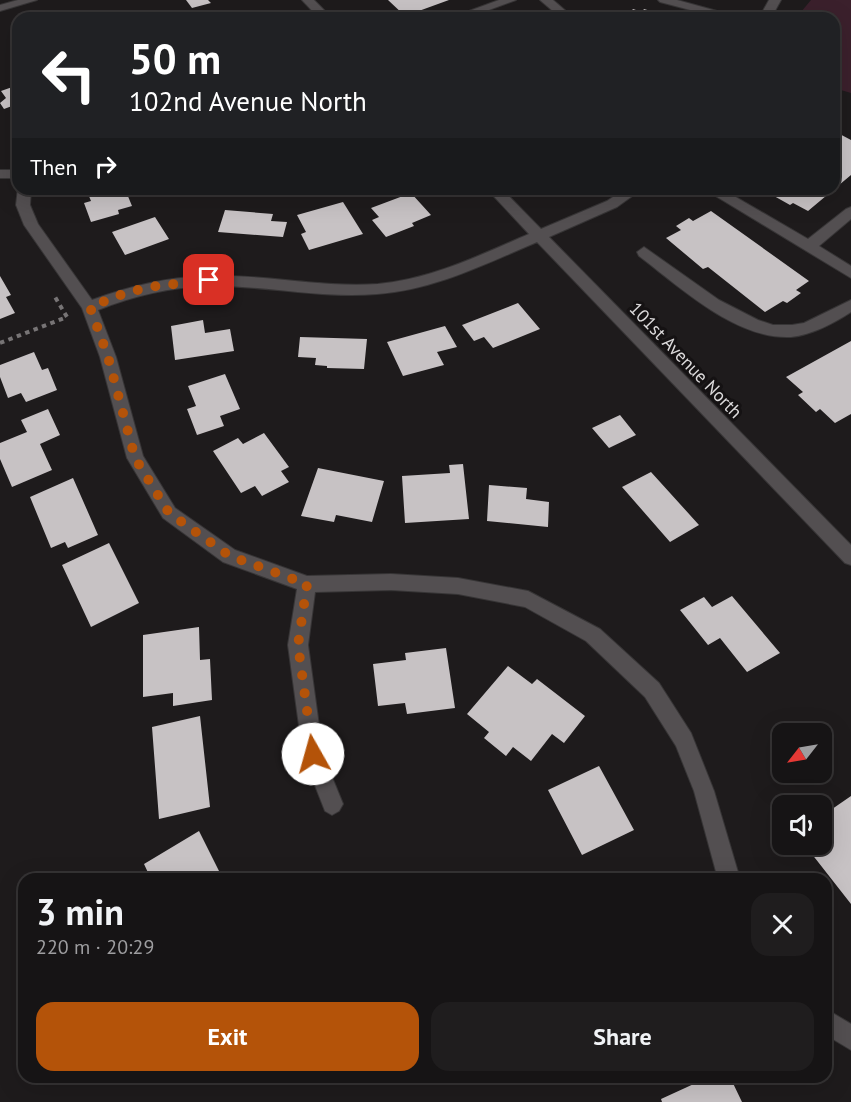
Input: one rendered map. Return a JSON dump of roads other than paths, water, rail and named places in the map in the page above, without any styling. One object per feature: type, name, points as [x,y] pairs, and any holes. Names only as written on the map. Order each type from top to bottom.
[{"type":"street","points":[[0,8],[31,0]]},
{"type":"street","points":[[308,0],[320,12]]},
{"type":"street","points":[[474,12],[510,0]]},
{"type":"street","points":[[546,0],[561,12]]},
{"type":"street","points":[[664,0],[709,12]]},
{"type":"street","points":[[2,174],[12,174]]},
{"type":"street","points":[[24,195],[23,205],[31,225],[90,307],[108,357],[135,458],[169,513],[230,556],[307,584],[391,582],[458,586],[528,599],[593,635],[652,690],[684,740],[704,791],[727,873]]},
{"type":"street","name":"101st Avenue North","points":[[500,195],[851,557]]},
{"type":"street","points":[[90,307],[128,292],[209,280],[320,289],[378,290],[439,278],[612,204],[626,195]]},
{"type":"street","points":[[727,195],[851,273]]},
{"type":"street","points":[[808,247],[851,212]]},
{"type":"street","points":[[644,252],[732,315],[769,329],[791,331],[811,327],[851,305]]},
{"type":"street","points":[[307,584],[298,645],[313,754],[332,804]]},
{"type":"street","points":[[832,1025],[851,1038]]}]
